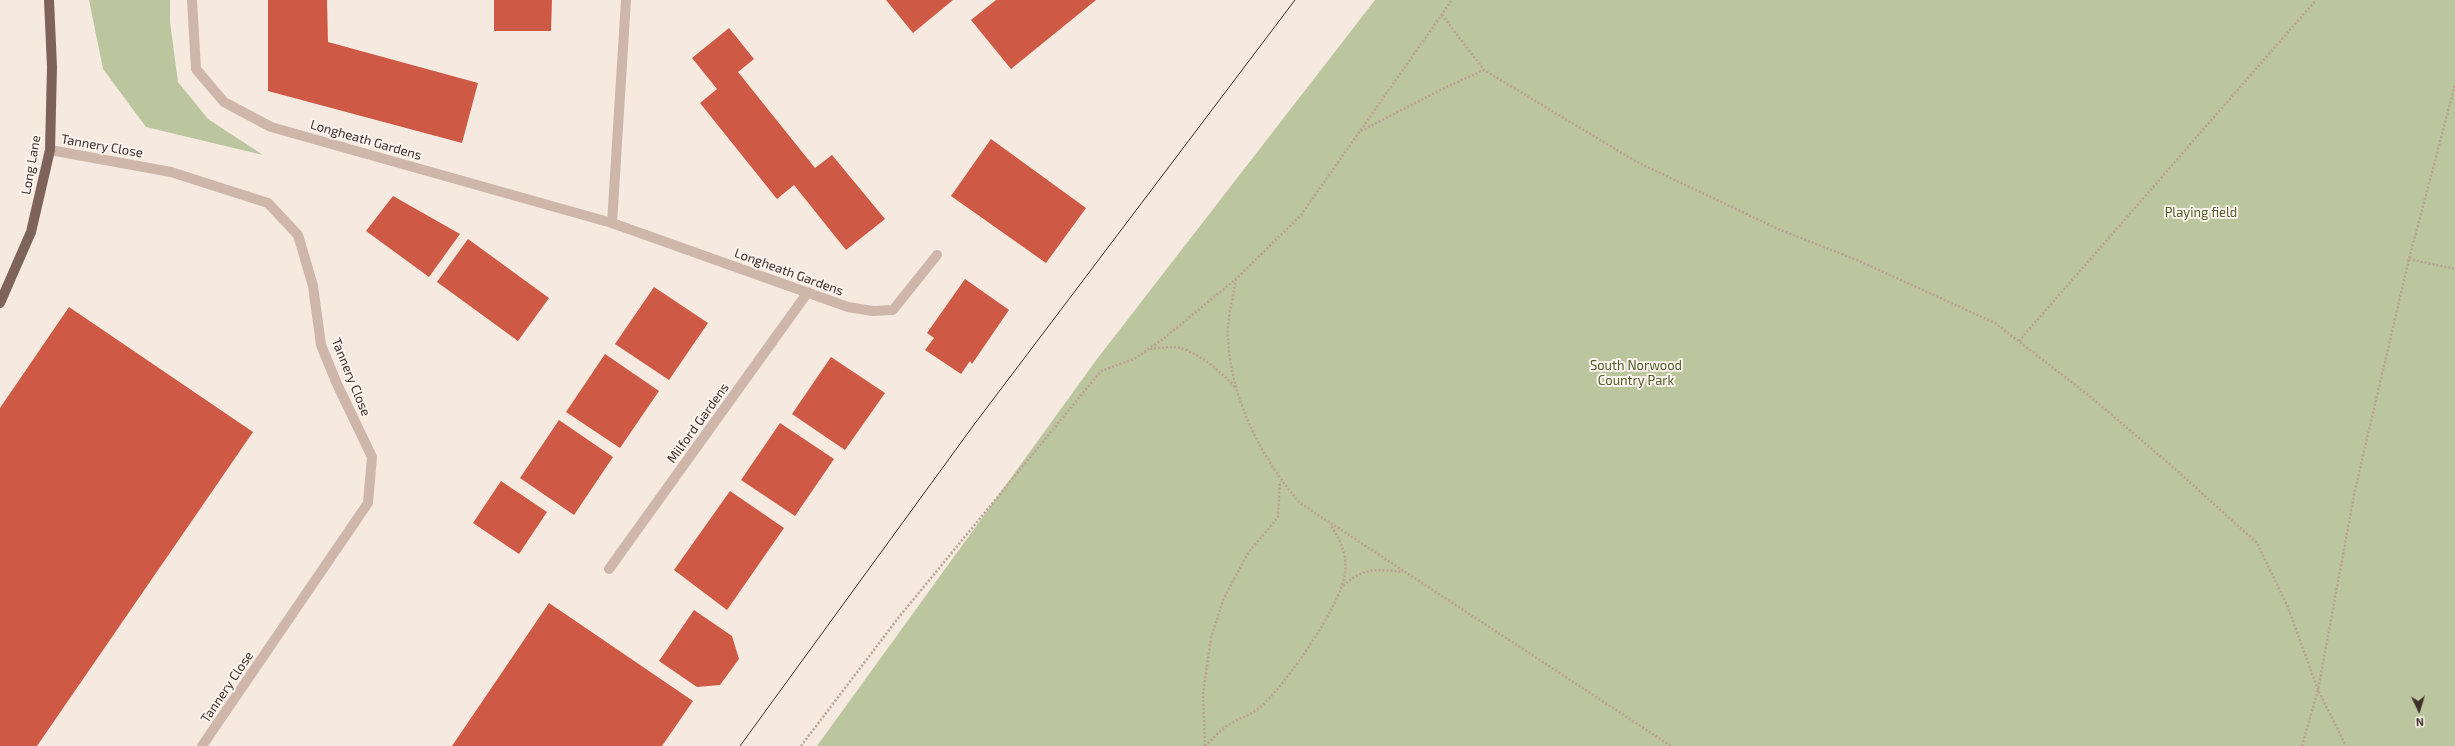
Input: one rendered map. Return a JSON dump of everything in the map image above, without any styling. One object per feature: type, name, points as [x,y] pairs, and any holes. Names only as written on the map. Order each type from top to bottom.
[{"type":"main road","name":"Long Lane","points":[[0,303],[31,232],[50,150],[52,67],[49,0]]},
{"type":"street","name":"Longheath Gardens","points":[[192,0],[196,69],[224,102],[264,123],[612,223],[848,307],[873,311],[893,310],[937,255]]},
{"type":"street","points":[[612,223],[626,0]]},
{"type":"street","name":"Tannery Close","points":[[50,150],[171,172],[268,203],[298,234],[313,286],[321,345],[337,384],[372,457],[368,503],[202,746]]},
{"type":"street","name":"Milford Gardens","points":[[609,569],[808,292]]},
{"type":"path","points":[[801,746],[904,611],[1101,371],[1134,359],[1150,349],[1236,279],[1301,215],[1452,0]]},
{"type":"path","points":[[2019,342],[2316,0]]},
{"type":"path","points":[[1442,14],[1484,70],[1635,161],[1778,229],[1857,260],[1995,323],[2092,398],[2174,468],[2257,543],[2287,605],[2318,690],[2346,746]]},
{"type":"path","points":[[1360,132],[1442,89],[1484,70]]},
{"type":"path","points":[[2302,746],[2318,690],[2354,490],[2409,259],[2455,85]]},
{"type":"path","points":[[2409,259],[2455,269]]},
{"type":"path","points":[[1236,279],[1228,336],[1236,388],[1258,443],[1280,480],[1300,503],[1671,746]]},
{"type":"path","points":[[1150,349],[1180,348],[1191,353],[1214,368],[1236,388]]},
{"type":"path","points":[[1205,746],[1203,694],[1210,638],[1223,600],[1248,552],[1278,517],[1280,480]]},
{"type":"path","points":[[1330,524],[1341,541],[1345,555],[1343,586]]},
{"type":"path","points":[[1205,746],[1229,724],[1259,708],[1274,693],[1290,673],[1328,616],[1343,586],[1354,575],[1378,569],[1406,572]]},
{"type":"green space","points":[[89,0],[170,0],[170,22],[178,82],[208,119],[263,155],[146,127],[103,69]]},
{"type":"green space","name":"South Norwood Country Park","points":[[1375,0],[2455,0],[2455,746],[817,746],[1097,359]]},
{"type":"building","points":[[268,0],[327,0],[328,42],[478,83],[462,143],[268,91]]},
{"type":"building","points":[[494,0],[552,0],[551,31],[494,31]]},
{"type":"building","points":[[886,0],[953,0],[913,33]]},
{"type":"building","points":[[996,0],[1096,0],[1011,69],[971,20]]},
{"type":"building","points":[[729,28],[754,59],[738,72],[815,168],[832,155],[885,219],[846,250],[794,185],[777,199],[700,103],[717,89],[692,58]]},
{"type":"building","points":[[991,139],[1086,208],[1046,263],[951,196]]},
{"type":"building","points":[[393,196],[460,234],[429,277],[366,231]]},
{"type":"building","points":[[468,239],[549,298],[518,341],[437,282]]},
{"type":"building","points":[[965,279],[1009,310],[972,364],[970,361],[961,374],[925,350],[934,338],[927,333]]},
{"type":"building","points":[[654,287],[708,323],[669,380],[615,344]]},
{"type":"building","points":[[69,307],[253,432],[37,746],[0,746],[0,408]]},
{"type":"building","points":[[605,354],[659,391],[620,448],[566,412]]},
{"type":"building","points":[[831,357],[885,393],[845,450],[792,414]]},
{"type":"building","points":[[559,420],[613,457],[574,515],[520,478]]},
{"type":"building","points":[[780,423],[834,459],[795,516],[741,480]]},
{"type":"building","points":[[501,481],[547,512],[519,554],[473,523]]},
{"type":"building","points":[[730,491],[784,528],[727,610],[674,570]]},
{"type":"building","points":[[549,603],[693,701],[662,746],[452,746]]},
{"type":"building","points":[[694,610],[732,636],[739,659],[720,685],[697,687],[659,661]]},
{"type":"tram line","points":[[740,746],[973,426],[1295,0]]},
{"type":"park label","name":"Playing field","points":[[2201,213]]}]
